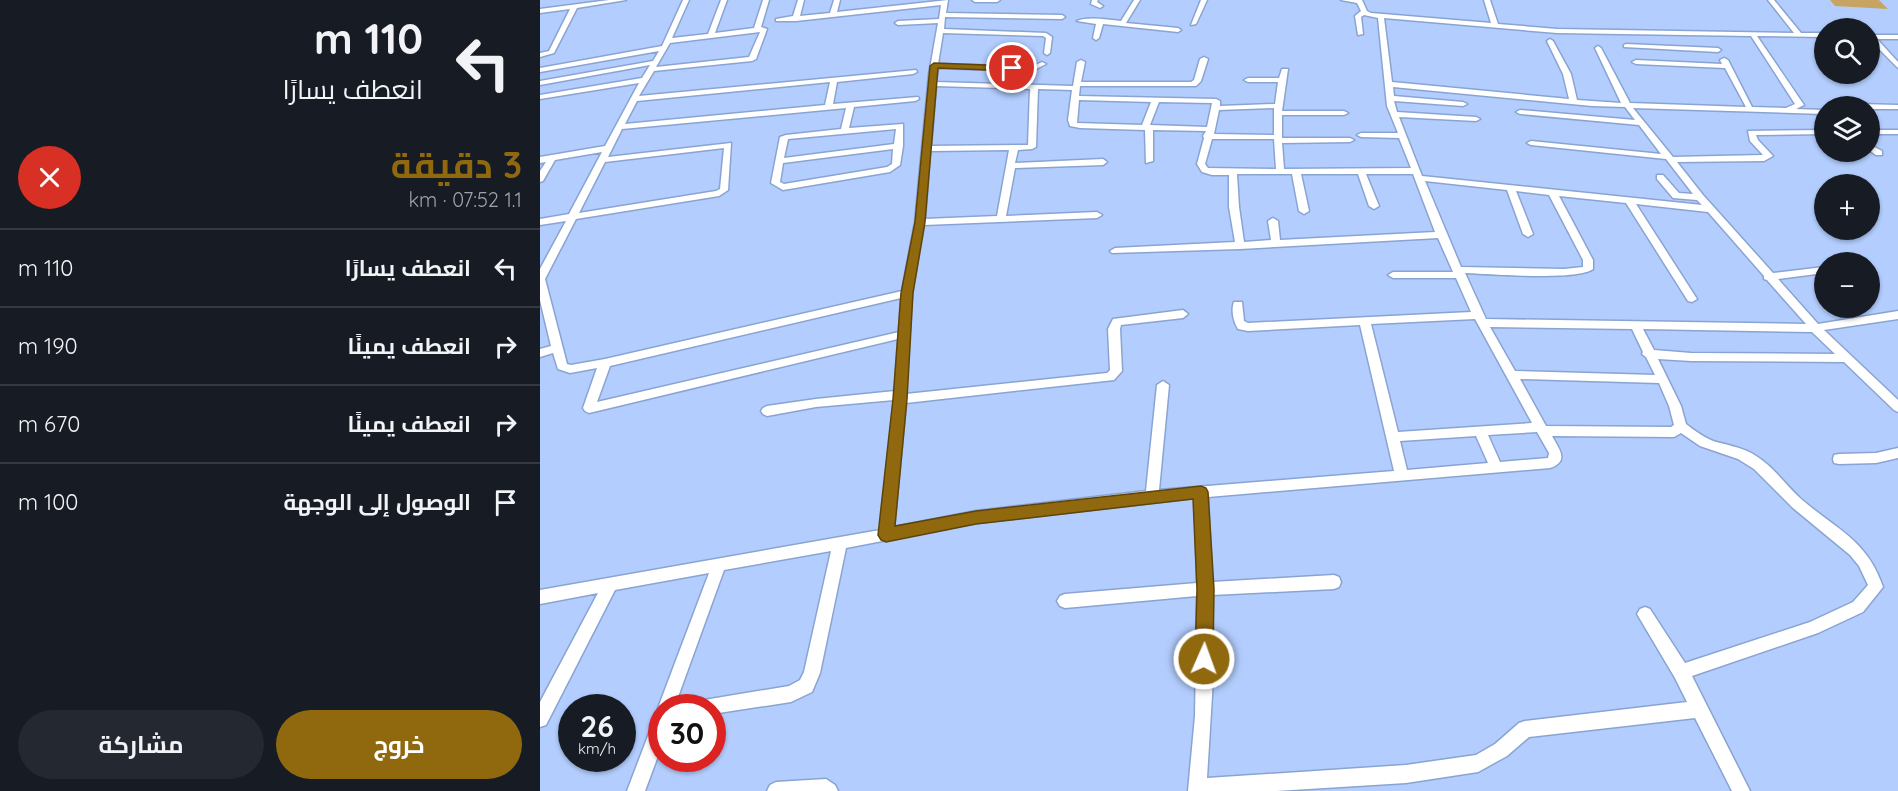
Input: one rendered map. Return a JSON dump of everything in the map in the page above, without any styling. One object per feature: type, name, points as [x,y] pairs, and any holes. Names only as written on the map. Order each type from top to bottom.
[{"type":"street","points":[[540,11],[623,0]]},
{"type":"street","points":[[686,0],[666,45],[645,80],[540,279],[553,325],[556,348],[564,368],[604,363],[907,293]]},
{"type":"street","points":[[711,35],[724,0]]},
{"type":"street","points":[[757,29],[766,0]]},
{"type":"street","points":[[796,18],[801,0]]},
{"type":"street","points":[[833,14],[837,0]]},
{"type":"street","points":[[869,11],[871,0]]},
{"type":"street","points":[[975,0],[997,0]]},
{"type":"street","points":[[1122,23],[1137,0]]},
{"type":"street","points":[[1193,24],[1204,0]]},
{"type":"street","points":[[1344,0],[1359,0],[1364,12]]},
{"type":"street","points":[[1487,0],[1495,26]]},
{"type":"street","points":[[1771,0],[1799,34]]},
{"type":"street","points":[[778,20],[869,11],[911,3],[945,2],[934,66],[920,222],[907,293],[900,397],[886,535]]},
{"type":"street","points":[[540,56],[552,52],[574,7]]},
{"type":"street","points":[[1360,34],[1358,16],[1364,12],[1381,16],[1557,30],[1814,35]]},
{"type":"street","points":[[540,597],[976,518],[1152,496],[1496,468],[1550,463],[1555,460],[1556,453],[1481,319],[1441,235],[1390,99],[1381,16]]},
{"type":"street","points":[[898,24],[941,18],[1062,17]]},
{"type":"street","points":[[1080,21],[1122,23],[1124,26],[1178,30]]},
{"type":"street","points":[[1096,38],[1100,21]]},
{"type":"street","points":[[540,70],[711,35],[764,29],[752,59],[655,66],[540,83]]},
{"type":"street","points":[[939,31],[1044,34],[1049,37],[1047,53]]},
{"type":"street","points":[[1709,33],[1749,106]]},
{"type":"street","points":[[1626,104],[1793,108],[1800,105],[1752,33]]},
{"type":"street","points":[[1880,37],[1898,37]]},
{"type":"street","points":[[1550,41],[1567,74],[1574,102]]},
{"type":"street","points":[[1626,46],[1718,50]]},
{"type":"street","points":[[1880,47],[1898,66]]},
{"type":"street","points":[[1598,48],[1626,104],[1710,209],[1815,328],[1898,407]]},
{"type":"street","points":[[932,84],[1035,87],[1193,84],[1197,81],[1204,59]]},
{"type":"street","points":[[1081,62],[1073,124],[1147,127],[1277,139],[1350,140]]},
{"type":"street","points":[[1636,62],[1727,66]]},
{"type":"street","points":[[934,66],[1032,69],[1042,64]]},
{"type":"street","points":[[1280,171],[1277,139],[1281,80],[1285,71]]},
{"type":"street","points":[[635,99],[913,72]]},
{"type":"street","points":[[540,97],[645,80]]},
{"type":"street","points":[[829,107],[834,80]]},
{"type":"street","points":[[1248,80],[1281,80]]},
{"type":"street","points":[[1389,84],[1574,102],[1814,112]]},
{"type":"street","points":[[928,149],[1029,148],[1034,144],[1035,87]]},
{"type":"street","points":[[1076,98],[1211,100],[1218,103],[1201,164],[1202,168],[1212,172],[1361,171],[1419,174],[1510,187],[1710,209]]},
{"type":"street","points":[[621,127],[915,99]]},
{"type":"street","points":[[1390,99],[1463,104]]},
{"type":"street","points":[[1149,161],[1147,127],[1156,100]]},
{"type":"street","points":[[845,130],[851,105]]},
{"type":"street","points":[[1880,106],[1898,107]]},
{"type":"street","points":[[1218,108],[1344,112]]},
{"type":"street","points":[[1520,112],[1641,123]]},
{"type":"street","points":[[1395,114],[1476,119]]},
{"type":"street","points":[[900,126],[899,146],[896,165],[890,170],[783,187],[775,183],[783,139],[786,137],[900,126]]},
{"type":"street","points":[[1531,143],[1670,158],[1764,159],[1769,156],[1754,141],[1751,133],[1814,132]]},
{"type":"street","points":[[1880,132],[1898,132]]},
{"type":"street","points":[[1361,135],[1404,136]]},
{"type":"street","points":[[540,222],[719,193],[724,190],[728,145],[604,160]]},
{"type":"street","points":[[779,161],[899,146]]},
{"type":"street","points":[[540,160],[610,148]]},
{"type":"street","points":[[1000,219],[1014,148]]},
{"type":"street","points":[[540,179],[552,158]]},
{"type":"street","points":[[1012,166],[1103,162]]},
{"type":"street","points":[[1233,171],[1234,207],[1240,246]]},
{"type":"street","points":[[1296,171],[1304,211]]},
{"type":"street","points":[[1361,171],[1374,206]]},
{"type":"street","points":[[1660,177],[1673,194],[1680,197],[1700,196]]},
{"type":"street","points":[[1510,187],[1528,234]]},
{"type":"street","points":[[1393,275],[1460,272],[1564,273],[1588,269],[1588,260],[1552,191]]},
{"type":"street","points":[[1629,200],[1692,299]]},
{"type":"street","points":[[920,222],[1097,215]]},
{"type":"street","points":[[1273,221],[1276,244]]},
{"type":"street","points":[[1115,251],[1441,235]]},
{"type":"street","points":[[1768,277],[1814,271]]},
{"type":"street","points":[[1238,304],[1239,321],[1242,326],[1248,327],[1365,321],[1481,319],[1636,326],[1815,328],[1898,315]]},
{"type":"street","points":[[767,411],[816,403],[1110,377],[1116,371],[1114,329],[1117,322],[1183,314]]},
{"type":"street","points":[[1365,321],[1402,475]]},
{"type":"street","points":[[1392,437],[1542,429],[1674,432],[1680,426],[1681,421],[1636,326]]},
{"type":"street","points":[[604,363],[589,408],[905,334]]},
{"type":"street","points":[[540,353],[556,348]]},
{"type":"street","points":[[1648,354],[1715,358],[1845,358]]},
{"type":"street","points":[[1514,375],[1661,379]]},
{"type":"street","points":[[1152,496],[1163,385]]},
{"type":"street","points":[[1680,426],[1699,440],[1742,455],[1769,472],[1799,505],[1860,556],[1874,577],[1876,587],[1858,607],[1813,628],[1681,672]]},
{"type":"street","points":[[1480,431],[1496,468]]},
{"type":"street","points":[[1839,459],[1876,458],[1898,453]]},
{"type":"street","points":[[1201,492],[1206,589],[1202,736],[1198,789],[1406,774],[1478,763],[1501,750],[1525,729],[1700,710]]},
{"type":"street","points":[[726,704],[791,694],[806,686],[812,673],[840,544]]},
{"type":"street","points":[[671,694],[719,565]]},
{"type":"street","points":[[1065,601],[1206,589],[1334,582]]},
{"type":"street","points":[[540,719],[611,584]]},
{"type":"street","points":[[1645,614],[1681,672],[1741,791]]},
{"type":"street","points":[[636,791],[648,759]]},
{"type":"street","points":[[776,791],[826,788],[829,791]]},
{"type":"shaded area","points":[[1830,0],[1879,0],[1888,9],[1835,6]]},
{"type":"route","points":[[1012,68],[934,66],[920,222],[907,293],[904,354],[886,535],[976,518],[1201,492],[1206,589],[1204,659]]}]
